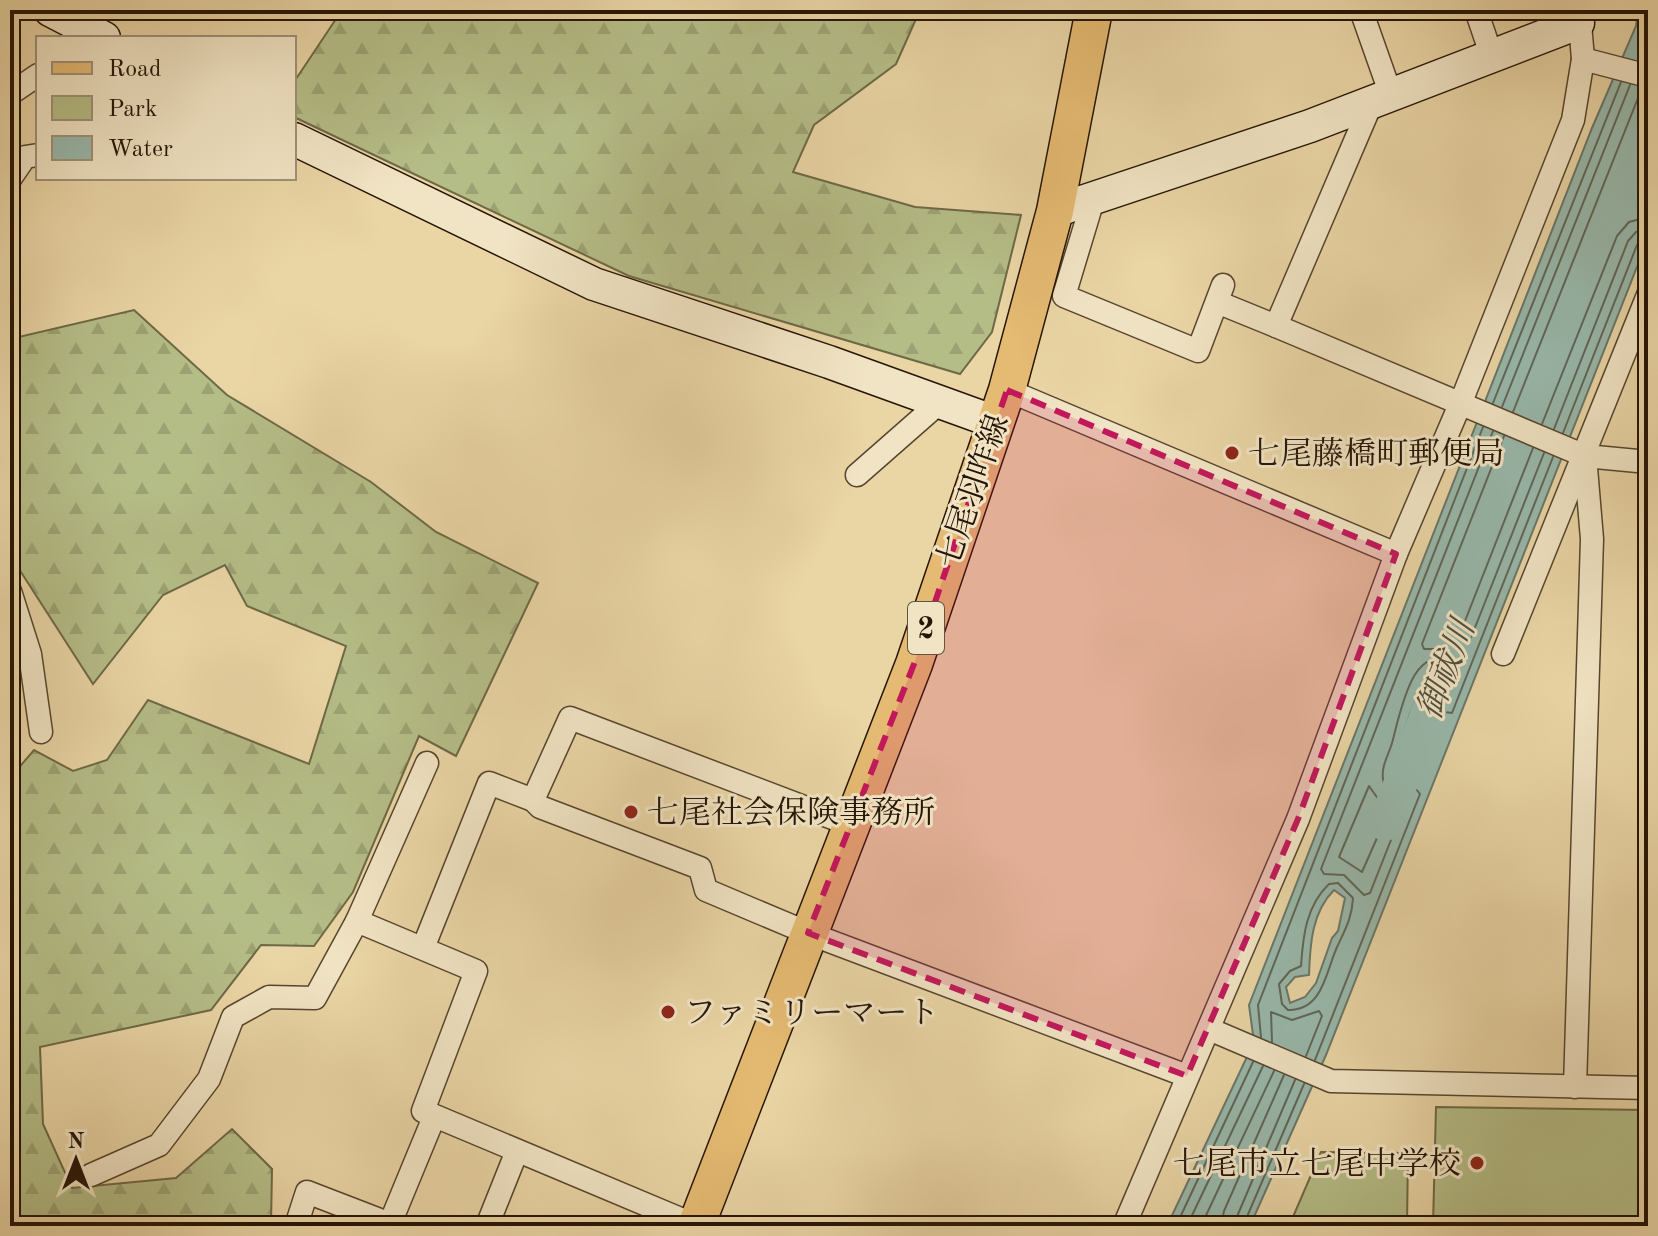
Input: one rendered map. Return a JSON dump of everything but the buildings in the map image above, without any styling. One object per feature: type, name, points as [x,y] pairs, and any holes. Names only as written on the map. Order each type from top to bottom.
[{"type":"main road","name":"七尾羽咋線","points":[[696,1226],[914,664],[1001,406],[1055,211],[1094,10]]},
{"type":"street","points":[[50,10],[97,36]]},
{"type":"street","points":[[1276,326],[1381,99],[1361,10]]},
{"type":"street","points":[[1476,10],[1492,57]]},
{"type":"street","points":[[1055,211],[1381,99],[1492,57],[1579,17],[1583,59],[1573,120],[1461,402],[1396,554],[1298,819],[1124,1226]]},
{"type":"street","points":[[1583,59],[1648,76]]},
{"type":"street","points":[[10,94],[36,76]]},
{"type":"street","points":[[296,140],[594,284],[829,362],[939,403],[1001,406],[1396,554]]},
{"type":"street","points":[[10,179],[25,157],[36,155]]},
{"type":"street","points":[[1093,200],[1064,296],[1198,351],[1220,293],[1276,326],[1585,456],[1599,460],[1648,462]]},
{"type":"street","points":[[1503,654],[1648,295]]},
{"type":"street","points":[[857,475],[939,403]]},
{"type":"street","points":[[1575,1087],[1592,539],[1585,456]]},
{"type":"street","points":[[10,591],[30,654],[41,732]]},
{"type":"street","points":[[533,800],[570,718],[851,825]]},
{"type":"street","points":[[91,1175],[159,1145],[209,1079],[233,1017],[269,997],[315,998],[357,921],[427,763]]},
{"type":"street","points":[[423,948],[489,783],[533,800],[540,807],[576,822],[700,868],[706,890],[808,933],[1187,1076]]},
{"type":"street","points":[[357,921],[476,971],[423,1111],[696,1226]]},
{"type":"street","points":[[1209,1029],[1331,1081],[1648,1088]]},
{"type":"street","points":[[296,1226],[307,1192],[389,1225],[434,1117]]},
{"type":"street","points":[[487,1226],[517,1151]]},
{"type":"highlighted area","points":[[1007,390],[1396,554],[1298,819],[1187,1076],[808,933],[914,664]]},
{"type":"green space","points":[[342,10],[920,10],[896,64],[814,125],[793,172],[915,207],[1021,215],[992,332],[960,374],[629,276],[296,118],[296,79]]},
{"type":"green space","points":[[134,310],[227,395],[371,482],[436,532],[538,583],[456,756],[419,736],[353,892],[314,946],[261,945],[211,1010],[40,1047],[43,1124],[72,1188],[176,1178],[232,1129],[272,1169],[271,1226],[10,1226],[10,778],[34,750],[73,771],[107,760],[148,700],[309,764],[346,646],[247,606],[225,565],[163,595],[93,684],[10,555],[10,339]]},
{"type":"green space","points":[[1436,1107],[1648,1110],[1648,1226],[1433,1226]]},
{"type":"green space","points":[[1321,1152],[1408,1153],[1407,1226],[1289,1226]]},
{"type":"water","points":[[1638,10],[1648,10],[1648,239],[1326,1055],[1250,1226],[1167,1226],[1254,1042],[1249,1005],[1592,128],[1636,26]],"holes":[[[1434,678],[1438,679],[1438,691],[1431,738],[1420,768],[1403,785],[1407,747]],[[1334,890],[1345,898],[1338,931],[1332,938],[1316,983],[1305,997],[1290,1003],[1286,987],[1295,977],[1309,975],[1317,918]]]},
{"type":"waterway","name":"御祓川","points":[[1385,824],[1455,642]]},
{"type":"place","name":"七尾藤橋町郵便局","points":[[1232,453]]},
{"type":"place","name":"七尾社会保険事務所","points":[[631,812]]},
{"type":"place","name":"ファミリーマート","points":[[668,1012]]},
{"type":"place","name":"七尾市立七尾中学校","points":[[1477,1163]]}]
